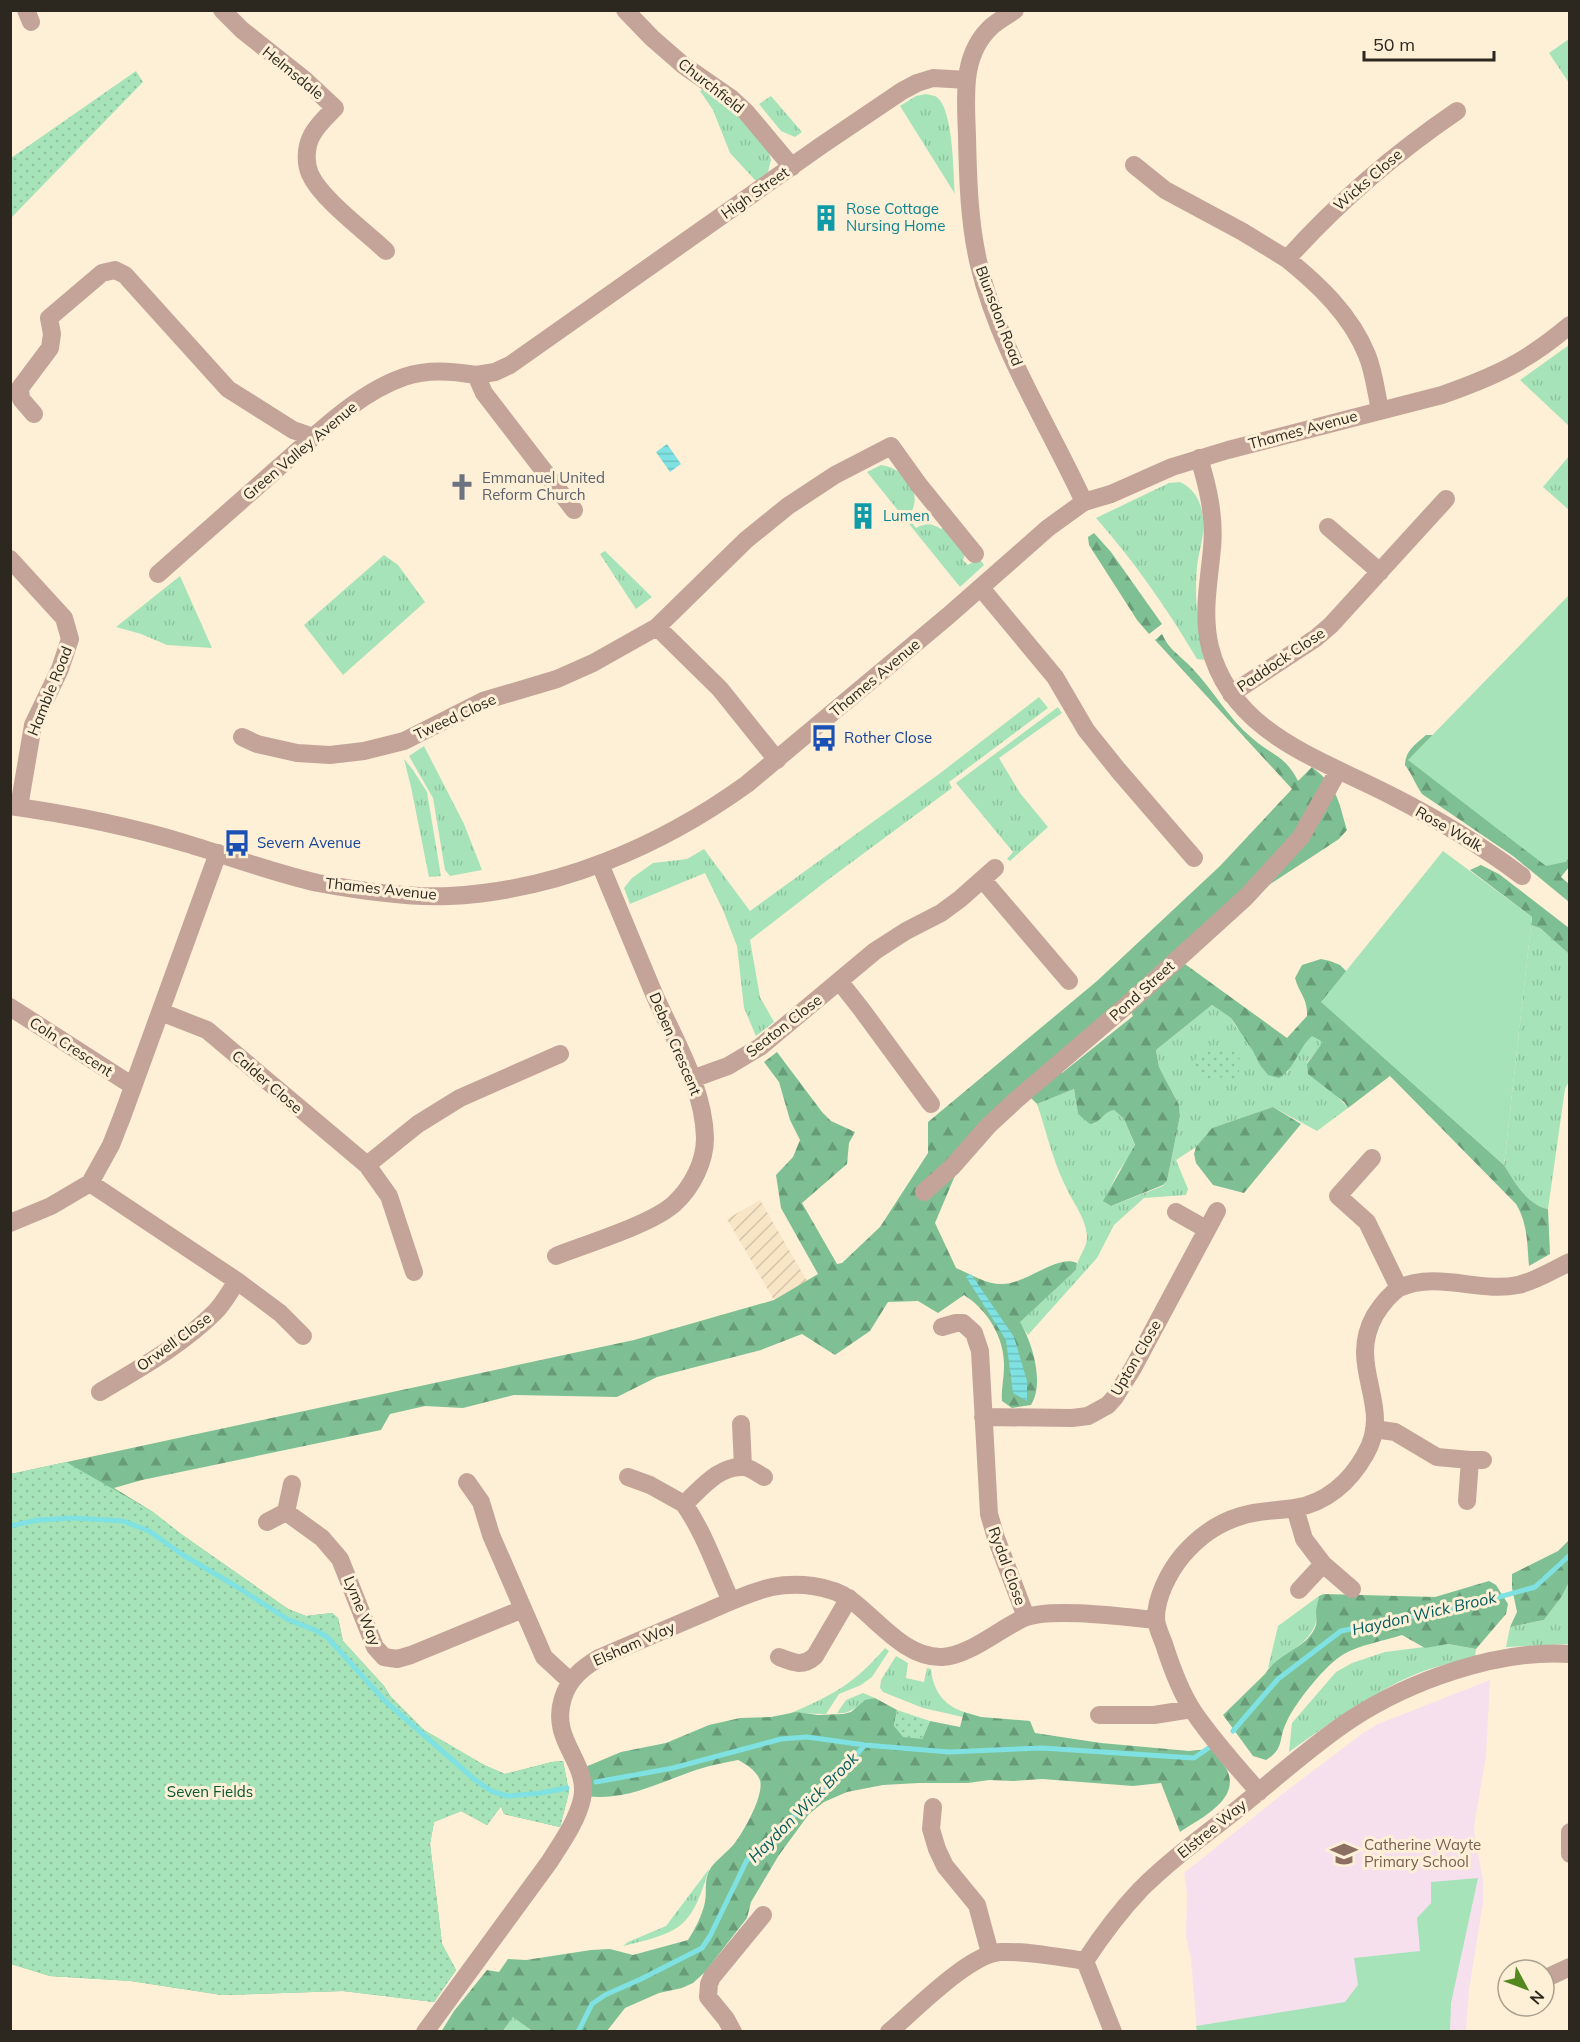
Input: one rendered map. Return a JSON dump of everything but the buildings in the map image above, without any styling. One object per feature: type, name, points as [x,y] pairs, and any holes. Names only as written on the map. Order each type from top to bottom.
[{"type":"street","name":"Helmsdale","points":[[222,10],[242,30],[305,80],[335,108],[311,136],[307,148],[309,172],[340,210],[386,251]]},
{"type":"street","name":"Churchfield","points":[[625,10],[682,65],[732,99],[746,112],[792,166]]},
{"type":"street","points":[[967,80],[971,57],[978,41],[997,22],[1015,10]]},
{"type":"street","name":"High Street","points":[[476,375],[495,372],[510,365],[792,166],[917,83],[933,78],[967,80]]},
{"type":"street","name":"Blunsdon Road","points":[[967,80],[970,201],[981,273],[1006,342],[1041,418],[1084,502]]},
{"type":"street","name":"Wicks Close","points":[[1287,259],[1346,198],[1419,137],[1457,111]]},
{"type":"street","points":[[1134,165],[1165,190],[1243,232],[1287,259],[1318,284],[1329,296],[1367,355],[1380,410]]},
{"type":"street","points":[[34,414],[21,399],[20,388],[50,348],[52,334],[49,318],[102,273],[115,270],[125,275],[228,389],[293,430],[313,437]]},
{"type":"street","name":"Thames Avenue","points":[[15,806],[165,838],[319,883],[382,892],[449,896],[500,890],[600,864],[681,826],[731,795],[777,760],[981,588],[1048,528],[1084,502],[1199,458],[1442,395],[1494,376],[1538,351],[1569,325]]},
{"type":"street","name":"Green Valley Avenue","points":[[158,574],[313,437],[361,400],[403,378],[437,371],[476,375]]},
{"type":"street","points":[[476,375],[484,393],[574,510]]},
{"type":"street","name":"Tweed Close","points":[[242,737],[276,749],[330,755],[384,746],[404,741],[483,702],[557,679],[593,663],[657,627],[746,540],[788,506],[835,476],[891,446],[919,485],[975,554]]},
{"type":"street","points":[[1199,458],[1208,489],[1213,521],[1206,608],[1210,647],[1218,670],[1231,694],[1260,724],[1275,736],[1338,771]]},
{"type":"street","name":"Paddock Close","points":[[1231,694],[1316,638],[1341,615],[1446,499]]},
{"type":"street","points":[[1328,527],[1380,572]]},
{"type":"street","name":"Hamble Road","points":[[10,559],[64,618],[70,639],[60,669],[33,725],[15,806]]},
{"type":"street","points":[[981,588],[1055,676],[1086,730],[1194,858]]},
{"type":"street","points":[[657,627],[720,689],[777,760]]},
{"type":"street","name":"Rose Walk","points":[[1338,771],[1373,787],[1475,842],[1522,876]]},
{"type":"street","name":"Pond Street","points":[[924,1192],[952,1167],[988,1126],[1016,1100],[1127,1005],[1246,897],[1301,837],[1338,771]]},
{"type":"street","points":[[10,1223],[51,1206],[90,1183],[111,1145],[218,854]]},
{"type":"street","name":"Deben Crescent","points":[[556,1256],[655,1217],[674,1204],[689,1187],[702,1160],[705,1139],[698,1098],[692,1079],[600,864]]},
{"type":"street","name":"Seaton Close","points":[[692,1079],[728,1066],[760,1047],[882,946],[940,913],[989,874],[1069,981]]},
{"type":"street","points":[[840,982],[931,1104]]},
{"type":"street","name":"Coln Crescent","points":[[10,1007],[133,1086]]},
{"type":"street","name":"Calder Close","points":[[161,1012],[207,1030],[367,1165],[389,1196],[414,1272]]},
{"type":"street","points":[[367,1165],[418,1124],[460,1098],[560,1054]]},
{"type":"street","points":[[1372,1158],[1338,1196],[1367,1222],[1399,1288]]},
{"type":"street","points":[[90,1183],[237,1281],[280,1313],[303,1336]]},
{"type":"street","name":"Upton Close","points":[[983,1417],[1072,1418],[1088,1416],[1108,1405],[1132,1368],[1217,1211]]},
{"type":"street","points":[[1176,1212],[1206,1229]]},
{"type":"street","points":[[1259,1792],[1192,1709],[1172,1666],[1155,1620],[1159,1599],[1167,1579],[1176,1564],[1204,1534],[1216,1526],[1242,1515],[1295,1508],[1322,1499],[1344,1483],[1367,1452],[1374,1429],[1375,1407],[1365,1366],[1365,1344],[1370,1325],[1389,1296],[1399,1288],[1428,1281],[1496,1286],[1518,1285],[1569,1262]]},
{"type":"street","name":"Orwell Close","points":[[100,1392],[198,1327],[217,1310],[237,1281]]},
{"type":"street","points":[[942,1327],[963,1323],[974,1333],[982,1369],[983,1417]]},
{"type":"street","name":"Rydal Close","points":[[983,1417],[989,1514],[1026,1617]]},
{"type":"street","points":[[741,1424],[742,1467]]},
{"type":"street","points":[[1374,1429],[1395,1432],[1437,1457],[1477,1460],[1467,1501]]},
{"type":"street","points":[[684,1504],[713,1477],[733,1468],[742,1467],[764,1477]]},
{"type":"street","points":[[627,1478],[650,1485],[684,1504],[698,1525],[731,1601]]},
{"type":"street","points":[[425,2031],[546,1866],[572,1825],[582,1799],[581,1775],[562,1736],[559,1719],[561,1702],[570,1681],[544,1657],[491,1535],[481,1502],[467,1482]]},
{"type":"street","points":[[267,1522],[286,1512],[292,1484]]},
{"type":"street","points":[[1295,1508],[1304,1539],[1323,1564],[1352,1589]]},
{"type":"street","name":"Lyme Way","points":[[286,1512],[322,1538],[340,1559],[375,1647],[384,1657],[397,1659],[411,1655],[523,1609]]},
{"type":"street","points":[[1299,1590],[1323,1564]]},
{"type":"street","name":"Elsham Way","points":[[570,1681],[587,1665],[599,1658],[731,1601],[771,1587],[801,1585],[825,1589],[849,1598],[901,1641],[930,1656],[953,1656],[1026,1617],[1076,1614],[1155,1620]]},
{"type":"street","points":[[779,1657],[797,1664],[810,1661],[849,1598]]},
{"type":"street","name":"Elstree Way","points":[[1085,1961],[1116,1917],[1142,1888],[1348,1721],[1388,1698],[1454,1671],[1493,1661],[1548,1653],[1569,1654]]},
{"type":"street","points":[[1099,1715],[1154,1714],[1192,1709]]},
{"type":"street","points":[[933,1807],[931,1828],[937,1849],[945,1866],[977,1905],[990,1953]]},
{"type":"street","points":[[1569,1832],[1569,1854]]},
{"type":"street","points":[[733,2031],[708,1997],[709,1984],[712,1977],[763,1916]]},
{"type":"street","points":[[891,2031],[961,1970],[990,1953],[1000,1952],[1085,1961],[1113,2031]]},
{"type":"shaded area","points":[[760,1200],[807,1281],[774,1300],[727,1219]]},
{"type":"shaded area","name":"Catherine Wayte Primary School","points":[[1490,1680],[1486,1756],[1474,1832],[1483,1880],[1483,1903],[1469,1990],[1466,2031],[1197,2031],[1191,1958],[1186,1938],[1187,1893],[1184,1873],[1363,1733],[1378,1724]]},
{"type":"green space","points":[[1569,39],[1569,83],[1549,53]]},
{"type":"green space","points":[[136,71],[143,82],[11,218],[11,158]]},
{"type":"green space","points":[[704,88],[726,101],[767,145],[771,160],[768,172],[756,181],[730,153],[713,110],[700,91]]},
{"type":"green space","points":[[926,94],[935,96],[946,113],[951,141],[955,194],[900,106],[916,96]]},
{"type":"green space","points":[[771,96],[802,132],[795,137],[781,131],[759,104]]},
{"type":"green space","points":[[1569,345],[1569,426],[1520,380]]},
{"type":"green space","points":[[1569,456],[1569,510],[1543,487]]},
{"type":"green space","points":[[881,465],[899,472],[911,484],[915,500],[908,518],[916,528],[928,524],[941,529],[946,525],[965,555],[963,560],[968,565],[979,558],[984,565],[960,587],[867,472]]},
{"type":"green space","points":[[1180,482],[1194,493],[1202,513],[1203,531],[1197,566],[1196,602],[1205,660],[1197,659],[1150,586],[1096,518],[1169,483]]},
{"type":"green space","points":[[1094,533],[1111,552],[1162,624],[1149,634],[1137,620],[1089,545],[1088,537]]},
{"type":"green space","points":[[605,551],[652,597],[636,609],[600,554]]},
{"type":"green space","points":[[384,555],[398,565],[425,602],[343,675],[304,625]]},
{"type":"green space","points":[[180,576],[212,648],[167,645],[116,627]]},
{"type":"green space","points":[[1569,595],[1569,857],[1565,862],[1546,866],[1408,760]]},
{"type":"green space","name":"Seven Fields","points":[[1162,634],[1168,644],[1200,677],[1236,722],[1259,744],[1283,761],[1298,781],[1312,767],[1321,774],[1336,795],[1347,830],[1339,839],[1269,885],[1185,964],[1287,1038],[1307,1016],[1305,1000],[1295,978],[1302,965],[1321,959],[1340,965],[1357,982],[1361,1037],[1504,1165],[1527,1198],[1540,1207],[1548,1209],[1550,1254],[1529,1266],[1525,1227],[1516,1204],[1390,1076],[1348,1108],[1344,1102],[1308,1074],[1307,1064],[1323,1042],[1312,1036],[1284,1074],[1279,1078],[1268,1075],[1231,1018],[1212,1005],[1156,1050],[1159,1067],[1179,1105],[1180,1116],[1167,1181],[1163,1185],[1111,1206],[1103,1201],[1135,1145],[1124,1119],[1114,1110],[1090,1124],[1078,1114],[1074,1089],[1037,1104],[1029,1096],[967,1147],[935,1223],[956,1268],[984,1281],[1001,1284],[1020,1280],[1060,1263],[1069,1261],[1077,1263],[1076,1270],[1020,1322],[1029,1340],[1037,1374],[1037,1386],[1031,1405],[1012,1408],[1002,1401],[1004,1356],[1002,1346],[987,1317],[973,1301],[964,1295],[938,1313],[918,1301],[888,1302],[870,1331],[835,1355],[802,1334],[761,1350],[657,1377],[617,1397],[514,1395],[463,1408],[425,1406],[390,1414],[381,1430],[142,1480],[114,1488],[153,1512],[288,1609],[306,1616],[332,1613],[338,1618],[343,1641],[384,1686],[391,1697],[424,1730],[484,1765],[505,1774],[563,1761],[569,1792],[560,1827],[504,1814],[501,1806],[487,1825],[461,1811],[434,1822],[430,1844],[442,1944],[456,1970],[434,2002],[343,1991],[222,1995],[131,1981],[50,1976],[11,1964],[11,1474],[634,1340],[774,1300],[818,1274],[781,1208],[776,1175],[793,1157],[800,1140],[790,1120],[779,1082],[764,1062],[777,1052],[822,1112],[831,1121],[855,1132],[849,1143],[847,1164],[802,1203],[837,1264],[842,1263],[880,1227],[928,1153],[928,1122],[1097,981],[1220,866],[1292,789],[1155,640]],"holes":[[[1129,1009],[1133,1016],[1062,1073],[1059,1069]]]},
{"type":"green space","points":[[1039,697],[1048,708],[949,782],[952,788],[750,940],[760,997],[774,1022],[756,1036],[744,1008],[737,946],[705,873],[630,904],[624,888],[632,878],[653,863],[687,859],[704,849],[750,911],[939,774]]},
{"type":"green space","points":[[1058,707],[1062,713],[999,758],[1020,793],[1048,827],[1010,861],[1007,859],[1013,852],[956,783]]},
{"type":"green space","points":[[1426,735],[1443,735],[1565,862],[1569,857],[1569,867],[1561,877],[1569,884],[1569,902],[1513,856],[1422,794],[1405,765],[1405,760],[1409,752]]},
{"type":"green space","points":[[424,746],[464,824],[482,870],[450,876],[445,870],[433,798],[409,756]]},
{"type":"green space","points":[[404,759],[427,792],[441,876],[429,877]]},
{"type":"green space","points":[[1443,851],[1532,917],[1504,1165],[1321,1002]]},
{"type":"green space","points":[[1481,865],[1499,874],[1569,928],[1569,954],[1540,928],[1531,925],[1532,917],[1470,870]]},
{"type":"green space","points":[[1531,925],[1540,928],[1569,954],[1569,1081],[1565,1089],[1548,1209],[1540,1207],[1527,1198],[1504,1165]]},
{"type":"green space","points":[[1212,1005],[1231,1018],[1236,1027],[1287,1073],[1303,1043],[1312,1035],[1324,1042],[1307,1063],[1348,1108],[1317,1131],[1273,1107],[1212,1128],[1196,1147],[1176,1160],[1188,1189],[1186,1195],[1144,1198],[1114,1225],[1097,1258],[1028,1335],[1019,1322],[1076,1270],[1087,1240],[1084,1221],[1060,1173],[1037,1104],[1074,1089],[1078,1114],[1094,1124],[1110,1110],[1114,1110],[1124,1119],[1135,1146],[1118,1172],[1104,1201],[1111,1206],[1163,1186],[1167,1181],[1180,1116],[1179,1105],[1159,1067],[1156,1050]]},
{"type":"green space","points":[[1237,1048],[1241,1051],[1241,1058],[1238,1060],[1240,1079],[1238,1082],[1232,1083],[1224,1077],[1210,1079],[1199,1074],[1195,1065],[1196,1058],[1200,1054],[1214,1049]]},
{"type":"green space","points":[[1273,1107],[1301,1124],[1244,1193],[1213,1185],[1196,1163],[1194,1154],[1196,1147],[1212,1128]]},
{"type":"green space","name":"Seven Fields","points":[[66,1462],[153,1512],[288,1609],[306,1616],[332,1613],[338,1618],[343,1641],[384,1686],[391,1697],[424,1730],[484,1765],[505,1774],[563,1761],[569,1792],[560,1827],[504,1814],[501,1806],[487,1825],[461,1811],[434,1822],[430,1844],[442,1944],[456,1970],[434,2002],[343,1991],[222,1995],[131,1981],[50,1976],[11,1964],[11,1474]]},
{"type":"green space","points":[[1569,1540],[1569,1582],[1562,1596],[1544,1620],[1510,1627],[1517,1612],[1512,1588],[1512,1574],[1558,1551]]},
{"type":"green space","points":[[1489,1581],[1496,1585],[1508,1604],[1506,1614],[1476,1649],[1448,1644],[1425,1648],[1402,1635],[1344,1654],[1320,1675],[1304,1694],[1284,1727],[1279,1747],[1266,1760],[1253,1756],[1223,1715],[1270,1667],[1307,1640],[1316,1625],[1319,1596],[1324,1594],[1435,1597]]},
{"type":"green space","points":[[1569,1582],[1569,1644],[1506,1647],[1510,1627],[1544,1620],[1562,1596]]},
{"type":"green space","points":[[1319,1596],[1317,1619],[1308,1637],[1268,1668],[1278,1626]]},
{"type":"green space","points":[[1448,1644],[1476,1649],[1475,1658],[1430,1669],[1383,1690],[1289,1752],[1292,1723],[1336,1672],[1352,1663],[1385,1652]]},
{"type":"green space","points":[[885,1648],[889,1651],[872,1677],[861,1685],[839,1694],[826,1714],[791,1713],[843,1687],[864,1670]]},
{"type":"green space","points":[[896,1656],[908,1663],[906,1678],[924,1682],[927,1668],[931,1669],[934,1684],[940,1696],[950,1705],[964,1712],[963,1717],[923,1708],[883,1692],[880,1688],[881,1680]]},
{"type":"green space","points":[[863,1693],[875,1698],[848,1712],[837,1713],[846,1700]]},
{"type":"green space","points":[[875,1698],[897,1710],[894,1726],[922,1739],[930,1721],[960,1727],[964,1712],[981,1717],[1030,1721],[1035,1733],[1101,1743],[1189,1751],[1211,1749],[1226,1768],[1230,1779],[1229,1789],[1224,1798],[1208,1814],[1180,1832],[1161,1783],[1133,1786],[1042,1779],[989,1780],[968,1783],[883,1785],[847,1792],[824,1802],[809,1814],[779,1855],[751,1902],[747,1918],[705,1972],[693,1983],[659,1993],[625,2008],[607,2031],[532,2031],[513,2017],[503,2031],[441,2032],[454,2011],[487,1970],[499,1972],[508,1959],[526,1960],[610,1949],[633,1955],[688,1940],[704,1907],[709,1871],[738,1839],[753,1812],[761,1784],[757,1775],[738,1760],[706,1767],[618,1796],[587,1796],[583,1768],[621,1752],[666,1743],[709,1725],[740,1718],[771,1717],[796,1712],[818,1715],[843,1714],[851,1712],[865,1700]]},
{"type":"green space","points":[[897,1710],[930,1721],[922,1739],[903,1737],[894,1726]]},
{"type":"green space","points":[[709,1869],[696,1904],[681,1924],[659,1936],[623,1946],[666,1926]]},
{"type":"green space","points":[[1478,1878],[1451,2003],[1450,2031],[1197,2031],[1196,2026],[1345,2002],[1358,1985],[1354,1958],[1420,1951],[1417,1918],[1431,1903],[1431,1882]]},
{"type":"green space","points":[[513,2016],[531,2031],[503,2032]]},
{"type":"water","points":[[667,444],[681,464],[670,472],[656,452]]},
{"type":"water","points":[[971,1274],[1014,1337],[1027,1381],[1027,1401],[1013,1393],[1006,1340],[966,1277]]},
{"type":"waterway","points":[[10,1526],[38,1520],[73,1518],[123,1521],[149,1531],[183,1555],[287,1619],[327,1637],[385,1701],[474,1779],[491,1791],[507,1796],[567,1788]]},
{"type":"waterway","name":"Haydon Wick Brook","points":[[1233,1731],[1278,1679],[1341,1631],[1481,1602],[1535,1587],[1570,1555]]},
{"type":"waterway","points":[[596,1782],[673,1768],[781,1739],[807,1737],[865,1745]]},
{"type":"waterway","name":"Haydon Wick Brook","points":[[578,2032],[592,2004],[605,1995],[702,1948],[747,1860],[843,1769],[865,1745],[949,1752],[1042,1748],[1194,1758],[1210,1747]]},
{"type":"place","name":"Rose Cottage Nursing Home","points":[[826,218]]},
{"type":"place","name":"Emmanuel United Reform Church","points":[[462,487]]},
{"type":"place","name":"Lumen","points":[[863,516]]},
{"type":"place","name":"Rother Close","points":[[824,738]]},
{"type":"place","name":"Severn Avenue","points":[[237,843]]},
{"type":"place","name":"Catherine Wayte Primary School","points":[[1344,1854]]}]
